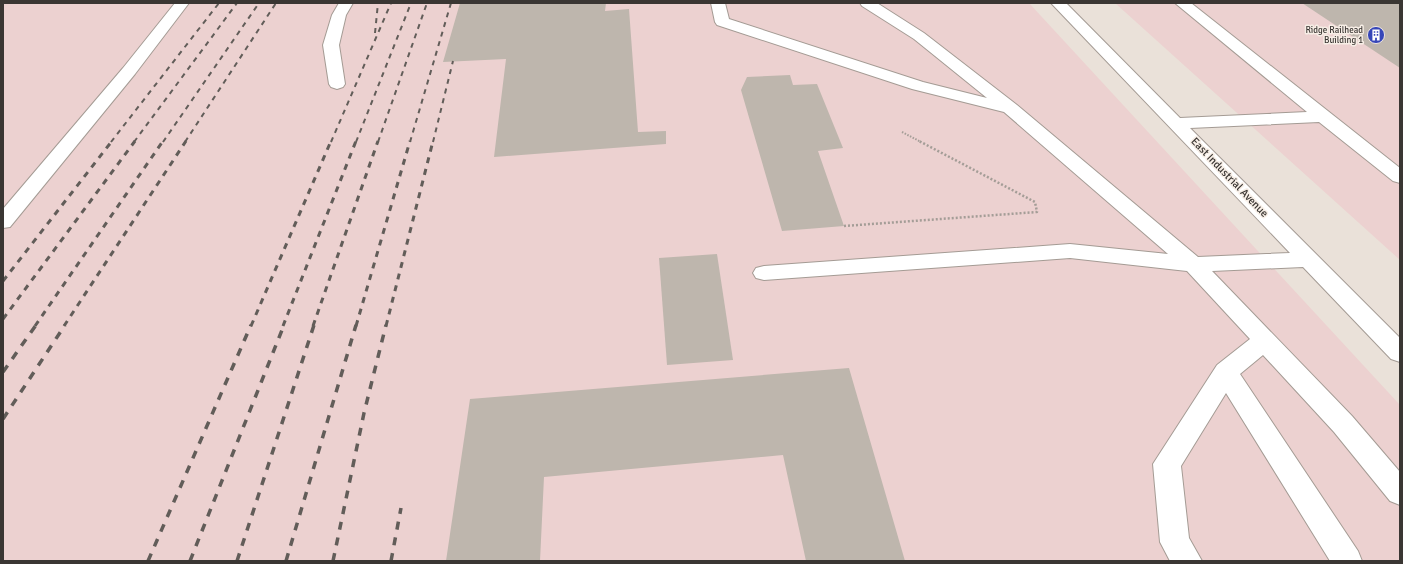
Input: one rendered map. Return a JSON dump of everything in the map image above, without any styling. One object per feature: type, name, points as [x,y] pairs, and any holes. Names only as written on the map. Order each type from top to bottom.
[{"type":"street","points":[[3,222],[124,77],[182,3]]},
{"type":"street","points":[[337,84],[331,44],[339,15],[346,3]]},
{"type":"street","points":[[718,3],[722,22],[918,86],[1010,109]]},
{"type":"street","points":[[867,3],[919,36],[1010,109],[1193,264],[1343,424],[1400,492]]},
{"type":"street","name":"East Industrial Avenue","points":[[1058,3],[1177,123],[1400,353]]},
{"type":"street","points":[[1182,3],[1400,177]]},
{"type":"street","points":[[1177,123],[1323,117]]},
{"type":"street","points":[[764,273],[1070,251],[1193,264],[1310,260]]},
{"type":"street","points":[[1187,561],[1175,542],[1167,464],[1226,372],[1265,340]]},
{"type":"street","points":[[1226,372],[1347,561]]},
{"type":"path","points":[[844,226],[1037,212],[1035,202],[902,132]]},
{"type":"shaded area","points":[[3,3],[1029,3],[1400,405],[1400,561],[3,561]]},
{"type":"shaded area","points":[[1115,3],[1400,3],[1400,260]]},
{"type":"building","points":[[460,3],[606,3],[605,11],[629,9],[638,132],[666,131],[666,144],[494,157],[506,59],[443,62]]},
{"type":"building","name":"Ridge Railhead Building 1","points":[[1302,3],[1400,3],[1400,68]]},
{"type":"building","points":[[790,75],[793,85],[817,84],[843,148],[818,151],[844,226],[782,231],[741,90],[747,77]]},
{"type":"building","points":[[717,254],[733,360],[667,365],[659,258]]},
{"type":"building","points":[[849,368],[905,561],[806,561],[783,455],[544,477],[540,561],[446,561],[470,399]]},
{"type":"railway","points":[[111,142],[219,3]]},
{"type":"railway","points":[[134,142],[237,3]]},
{"type":"railway","points":[[163,142],[259,3]]},
{"type":"railway","points":[[185,142],[276,3]]},
{"type":"railway","points":[[375,33],[378,3]]},
{"type":"railway","points":[[331,142],[391,3]]},
{"type":"railway","points":[[356,142],[411,3]]},
{"type":"railway","points":[[378,142],[427,3]]},
{"type":"railway","points":[[410,142],[451,3]]},
{"type":"railway","points":[[433,142],[453,61]]},
{"type":"railway","points":[[3,281],[112,141]]},
{"type":"railway","points":[[3,319],[135,141]]},
{"type":"railway","points":[[35,326],[163,141]]},
{"type":"railway","points":[[64,326],[186,141]]},
{"type":"railway","points":[[251,326],[331,141]]},
{"type":"railway","points":[[283,326],[356,141]]},
{"type":"railway","points":[[313,326],[378,141]]},
{"type":"railway","points":[[356,326],[410,141]]},
{"type":"railway","points":[[386,326],[433,141]]},
{"type":"railway","points":[[3,372],[36,325]]},
{"type":"railway","points":[[3,419],[65,325]]},
{"type":"railway","points":[[148,561],[251,325]]},
{"type":"railway","points":[[190,561],[284,325]]},
{"type":"railway","points":[[237,561],[314,325]]},
{"type":"railway","points":[[286,561],[356,325]]},
{"type":"railway","points":[[333,561],[364,413],[386,325]]},
{"type":"railway","points":[[391,561],[401,508]]},
{"type":"place","name":"Ridge Railhead Building 1","points":[[1376,35]]}]
